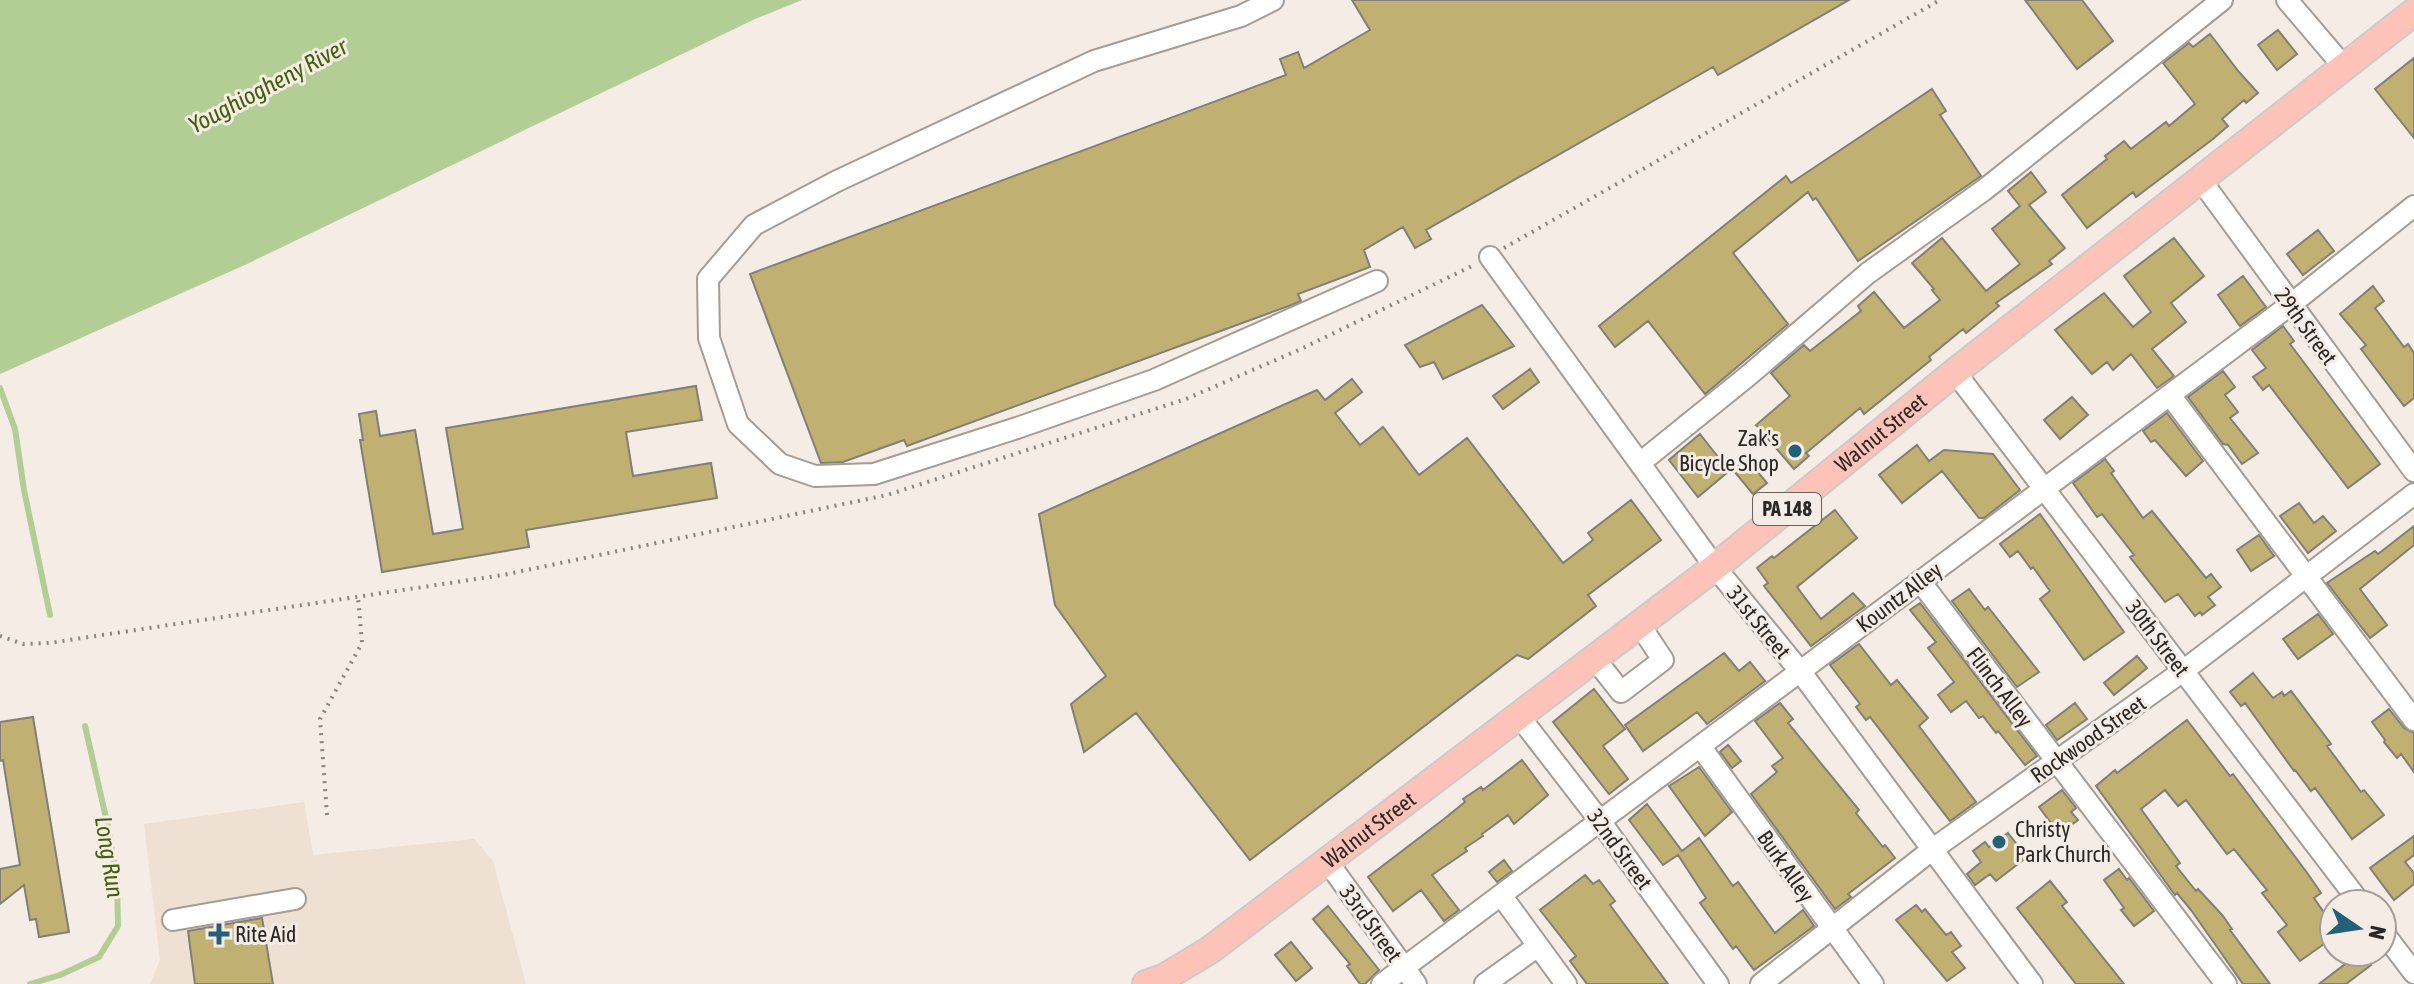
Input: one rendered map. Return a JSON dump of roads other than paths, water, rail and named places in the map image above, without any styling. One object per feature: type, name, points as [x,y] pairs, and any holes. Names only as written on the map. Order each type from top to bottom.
[{"type":"main road","name":"Walnut Street","points":[[1146,984],[1165,977],[1210,950],[1640,625],[1955,372],[2414,12]]},
{"type":"street","points":[[1273,0],[1241,16],[1094,61],[837,181],[754,225],[708,279],[709,338],[738,424],[780,464],[815,476],[874,474],[1154,380],[1377,281]]},
{"type":"street","points":[[1640,463],[1868,273],[1984,190],[2222,0]]},
{"type":"street","points":[[2287,0],[2344,67]]},
{"type":"street","name":"29th Street","points":[[2200,179],[2414,471]]},
{"type":"street","name":"Kountz Alley","points":[[1382,984],[1410,976],[1501,895],[2290,305],[2413,208]]},
{"type":"street","name":"31st Street","points":[[1490,257],[1715,567],[1800,671],[2032,984]]},
{"type":"street","name":"30th Street","points":[[1955,372],[2349,888]]},
{"type":"street","points":[[2170,395],[2414,720]]},
{"type":"street","name":"Rockwood Street","points":[[1761,984],[1933,849],[2183,671],[2414,494]]},
{"type":"street","name":"Flinch Alley","points":[[1920,581],[2226,984]]},
{"type":"street","points":[[1595,659],[1621,692],[1663,660],[1640,625]]},
{"type":"street","name":"32nd Street","points":[[1519,716],[1600,821],[1718,984]]},
{"type":"street","name":"Burk Alley","points":[[1700,746],[1873,984]]},
{"type":"street","name":"33rd Street","points":[[1327,861],[1410,976]]},
{"type":"street","points":[[1501,895],[1566,984]]},
{"type":"street","points":[[173,920],[295,899]]},
{"type":"street","points":[[1485,984],[1538,946]]},
{"type":"street","points":[[2398,952],[2414,973]]},
{"type":"water","name":"Youghiogheny River","points":[[0,0],[802,0],[755,19],[247,264],[0,374]]},
{"type":"waterway","name":"Long Run","points":[[0,388],[15,429],[24,490],[50,615]]},
{"type":"waterway","name":"Long Run","points":[[30,984],[60,975],[99,957],[118,926],[117,881],[85,726]]},
{"type":"place","name":"Zak's Bicycle Shop","points":[[1795,451]]},
{"type":"place","name":"Christy Park Church","points":[[1999,842]]},
{"type":"place","name":"Rite Aid","points":[[219,934]]}]
